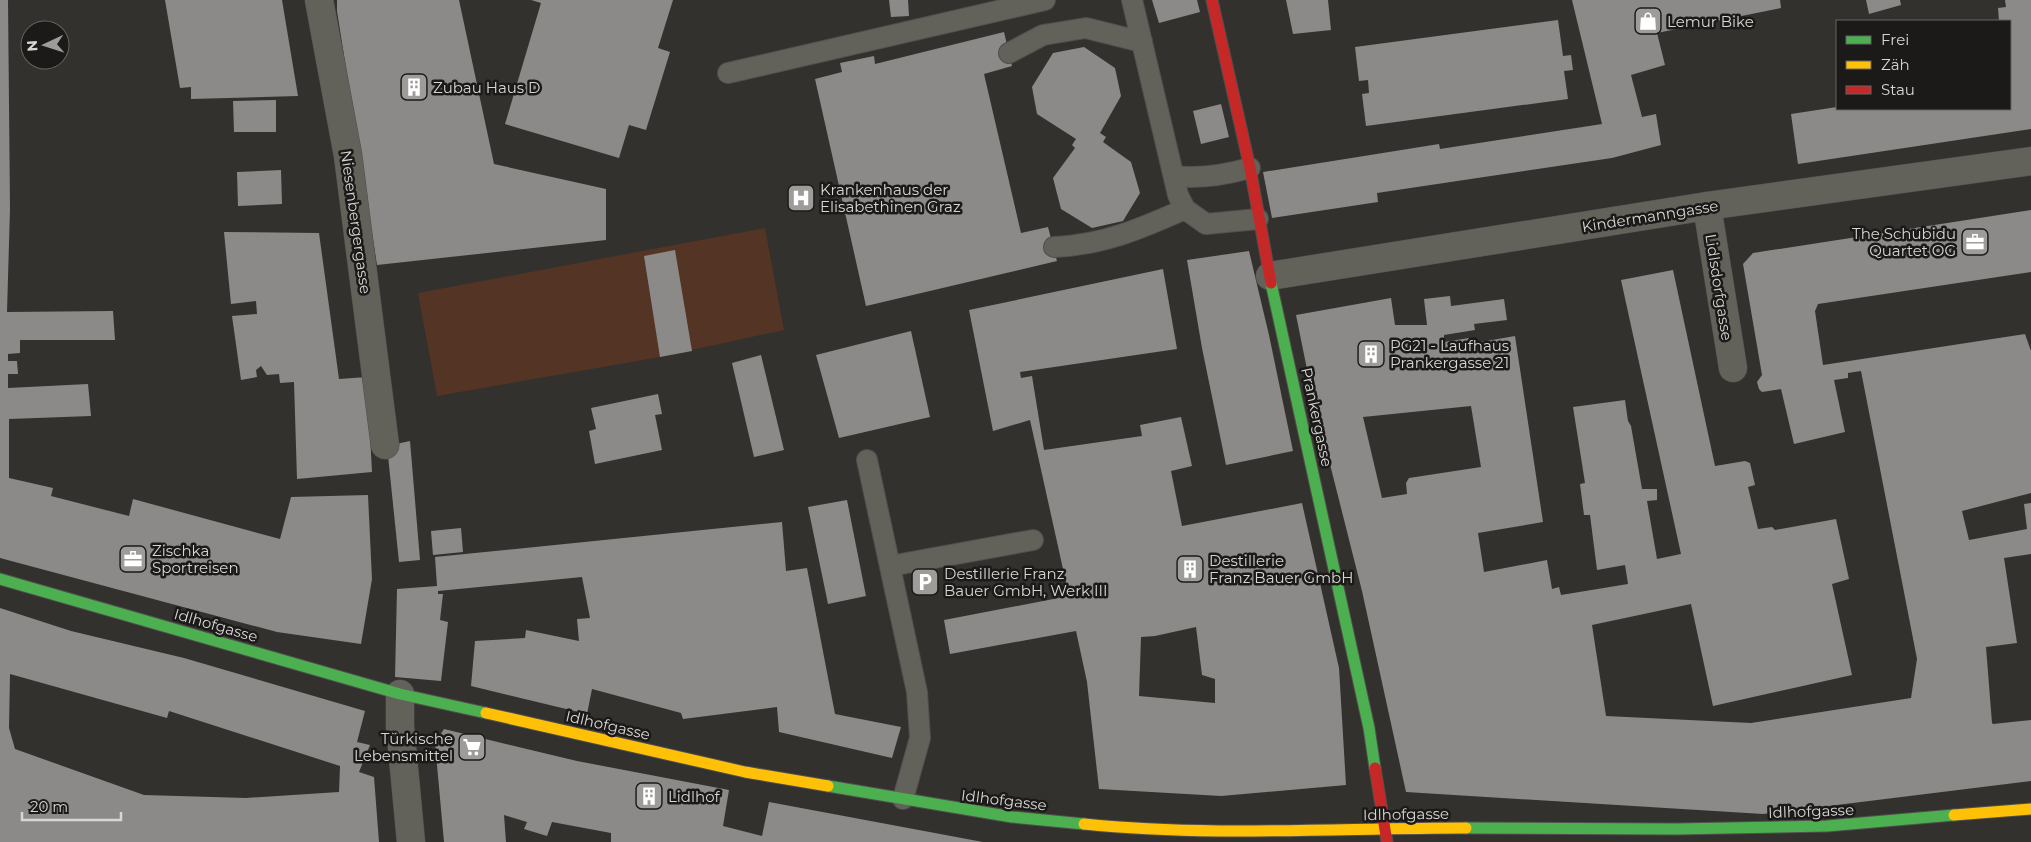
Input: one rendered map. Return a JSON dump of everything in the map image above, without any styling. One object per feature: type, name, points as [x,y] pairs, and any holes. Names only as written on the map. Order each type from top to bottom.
[{"type":"street","name":"Niesenbergergasse","points":[[319,0],[348,156],[385,445]]},
{"type":"street","name":"Prankergasse","points":[[1212,0],[1250,168],[1270,276],[1369,728],[1387,842]]},
{"type":"street","name":"Kindermanngasse","points":[[1270,276],[1707,206],[2031,161]]},
{"type":"street","name":"Lidlsdorfgasse","points":[[1707,206],[1732,368]]},
{"type":"street","name":"Idlhofgasse","points":[[0,579],[400,694],[745,772],[1012,818],[1129,828],[1345,831],[1384,828],[1676,830],[1827,826],[2031,808]]},
{"type":"street","points":[[400,694],[400,726],[411,842]]},
{"type":"lane","points":[[728,73],[1045,0]]},
{"type":"lane","points":[[1132,0],[1178,194],[1185,209],[1206,224],[1258,219]]},
{"type":"lane","points":[[1009,53],[1042,35],[1086,28],[1142,42]]},
{"type":"lane","points":[[1174,176],[1207,177],[1250,168]]},
{"type":"lane","points":[[1054,247],[1080,246],[1125,234],[1185,209]]},
{"type":"lane","points":[[867,460],[917,692],[920,738],[903,799]]},
{"type":"lane","points":[[890,566],[1033,540]]},
{"type":"shaded area","points":[[765,228],[784,330],[660,357],[437,396],[418,293]]},
{"type":"building","points":[[0,0],[8,0],[10,209],[7,312],[113,311],[115,340],[20,340],[20,353],[8,354],[8,361],[17,361],[18,374],[8,374],[8,388],[88,384],[91,416],[9,419],[9,478],[53,488],[51,496],[129,516],[133,499],[280,539],[291,497],[368,495],[372,579],[361,644],[277,632],[0,558]]},
{"type":"building","points":[[165,0],[282,0],[298,96],[191,99],[191,87],[180,88]]},
{"type":"building","name":"Zubau Haus D","points":[[337,0],[459,0],[494,164],[606,189],[606,240],[377,265],[337,11]]},
{"type":"building","points":[[531,0],[673,0],[658,48],[670,52],[646,130],[629,125],[619,158],[505,124],[541,3]]},
{"type":"building","points":[[889,0],[908,0],[909,16],[891,17]]},
{"type":"building","points":[[1152,0],[1197,0],[1200,12],[1159,23]]},
{"type":"building","points":[[1286,0],[1328,0],[1331,30],[1293,34]]},
{"type":"building","points":[[1572,0],[1780,0],[1781,8],[1657,33],[1665,65],[1631,75],[1642,117],[1656,114],[1661,145],[1612,158],[1377,193],[1378,202],[1272,218],[1263,172],[1439,144],[1440,149],[1602,124]]},
{"type":"building","points":[[1866,0],[1900,0],[1901,5],[1869,14]]},
{"type":"building","points":[[2005,0],[2031,0],[2031,129],[1798,164],[1791,114],[1836,107],[1836,110],[2011,110],[2011,20],[1999,20],[1998,8],[2006,7]]},
{"type":"building","points":[[1558,20],[1563,56],[1571,55],[1573,70],[1564,71],[1568,99],[1366,126],[1362,94],[1369,93],[1368,80],[1359,81],[1355,47]]},
{"type":"building","points":[[1004,32],[1012,66],[984,74],[1021,233],[1048,227],[1057,261],[866,306],[815,79],[842,72],[840,63],[874,56],[875,64]]},
{"type":"building","points":[[1084,47],[1115,68],[1121,96],[1100,133],[1106,137],[1103,142],[1131,162],[1140,193],[1123,221],[1092,228],[1061,209],[1053,178],[1075,148],[1072,145],[1076,139],[1037,114],[1032,87],[1053,53]]},
{"type":"building","points":[[276,100],[276,132],[234,132],[233,101]]},
{"type":"building","points":[[1221,104],[1229,137],[1201,144],[1193,111]]},
{"type":"building","points":[[281,170],[282,204],[238,206],[237,172]]},
{"type":"building","points":[[2031,210],[2031,272],[1818,304],[1815,311],[1823,365],[2025,334],[2031,351],[2031,493],[1962,511],[1969,540],[2027,529],[2024,504],[2031,503],[2031,554],[2004,558],[2017,643],[1986,647],[1992,723],[2031,720],[2031,781],[1763,814],[1406,792],[1362,591],[1311,389],[1296,315],[1391,298],[1395,325],[1427,325],[1424,299],[1450,296],[1451,306],[1504,299],[1507,320],[1474,324],[1475,330],[1444,335],[1444,342],[1469,338],[1469,344],[1515,336],[1543,522],[1478,533],[1484,572],[1547,560],[1552,589],[1559,587],[1561,595],[1628,584],[1625,565],[1597,570],[1590,515],[1584,515],[1580,484],[1585,483],[1573,407],[1625,400],[1642,489],[1657,489],[1657,500],[1647,501],[1657,559],[1681,554],[1621,280],[1673,270],[1715,466],[1745,461],[1750,463],[1755,485],[1748,487],[1758,529],[1772,527],[1775,530],[1836,519],[1849,579],[1832,584],[1852,675],[1713,706],[1691,604],[1592,625],[1606,716],[1751,723],[1911,698],[1917,659],[1861,371],[1848,373],[1848,378],[1834,380],[1845,432],[1794,444],[1781,389],[1762,392],[1757,382],[1762,375],[1743,264],[1753,253]],"holes":[[[1471,406],[1481,467],[1409,478],[1406,483],[1407,494],[1382,498],[1363,417]]]},
{"type":"building","points":[[224,232],[319,233],[339,379],[367,377],[372,472],[297,479],[294,382],[280,383],[279,374],[267,375],[261,366],[256,370],[257,377],[241,380],[232,316],[257,314],[256,301],[231,304]]},
{"type":"building","points":[[675,250],[692,351],[660,357],[644,256]]},
{"type":"building","points":[[1249,251],[1293,451],[1226,465],[1202,348],[1187,260]]},
{"type":"building","points":[[1163,269],[1177,349],[1020,372],[1021,378],[1032,376],[1044,450],[1142,436],[1140,425],[1181,417],[1192,466],[1171,471],[1182,526],[1302,503],[1339,668],[1346,785],[1221,796],[1099,789],[1087,682],[1076,631],[950,654],[944,620],[1069,596],[1030,420],[993,431],[969,310]],"holes":[[[1196,627],[1202,675],[1215,679],[1215,703],[1139,696],[1141,637],[1155,636]]]},
{"type":"building","points":[[911,331],[930,417],[839,438],[816,355]]},
{"type":"building","points":[[761,355],[784,450],[754,457],[732,363]]},
{"type":"building","points":[[658,394],[662,414],[655,415],[662,450],[595,464],[589,431],[596,429],[591,408]]},
{"type":"building","points":[[410,441],[420,560],[399,562],[387,446]]},
{"type":"building","points":[[847,500],[866,596],[828,604],[808,507]]},
{"type":"building","points":[[782,522],[786,571],[807,568],[835,714],[901,727],[892,758],[779,732],[777,707],[683,719],[681,713],[592,689],[587,714],[471,686],[475,641],[525,638],[526,630],[579,641],[577,619],[590,618],[582,577],[438,591],[438,594],[443,594],[440,620],[448,622],[441,681],[395,677],[397,589],[437,586],[435,557]]},
{"type":"building","points":[[461,528],[463,552],[433,555],[431,531]]},
{"type":"building","points":[[0,608],[71,631],[184,658],[365,711],[357,742],[370,745],[359,772],[374,777],[379,842],[0,842]],"holes":[[[10,674],[167,718],[169,711],[340,766],[339,792],[246,798],[144,795],[15,749],[9,728]]]},
{"type":"building","points":[[444,729],[577,761],[729,790],[723,826],[762,836],[769,802],[983,842],[611,842],[611,833],[552,822],[547,836],[524,829],[527,822],[504,815],[506,842],[444,842],[435,743]]},
{"type":"traffic: fast","points":[[1271,283],[1369,728],[1375,768]]},
{"type":"traffic: fast","points":[[0,579],[400,694],[486,713]]},
{"type":"traffic: fast","points":[[828,786],[1012,817],[1084,824]]},
{"type":"traffic: fast","points":[[1466,828],[1676,829],[1827,826],[1954,815]]},
{"type":"traffic: slow","points":[[486,713],[745,772],[828,786]]},
{"type":"traffic: slow","points":[[1954,815],[2031,809]]},
{"type":"traffic: slow","points":[[1084,824],[1131,828],[1227,831],[1466,828]]},
{"type":"traffic: jam","points":[[1212,0],[1250,168],[1271,283]]},
{"type":"traffic: jam","points":[[1375,768],[1387,842]]},
{"type":"place","name":"Lemur Bike","points":[[1648,21]]},
{"type":"place","name":"Zubau Haus D","points":[[414,87]]},
{"type":"place","name":"Krankenhaus der Elisabethinen Graz","points":[[801,198]]},
{"type":"place","name":"The Schubidu Quartet OG","points":[[1975,242]]},
{"type":"place","name":"PG21 - Laufhaus Prankergasse 21","points":[[1371,354]]},
{"type":"place","name":"Zischka Sportreisen","points":[[133,559]]},
{"type":"place","name":"Destillerie Franz Bauer GmbH","points":[[1190,569]]},
{"type":"place","name":"Destillerie Franz Bauer GmbH, Werk III","points":[[925,582]]},
{"type":"place","name":"Türkische Lebensmittel","points":[[472,747]]},
{"type":"place","name":"Lidlhof","points":[[649,796]]}]
